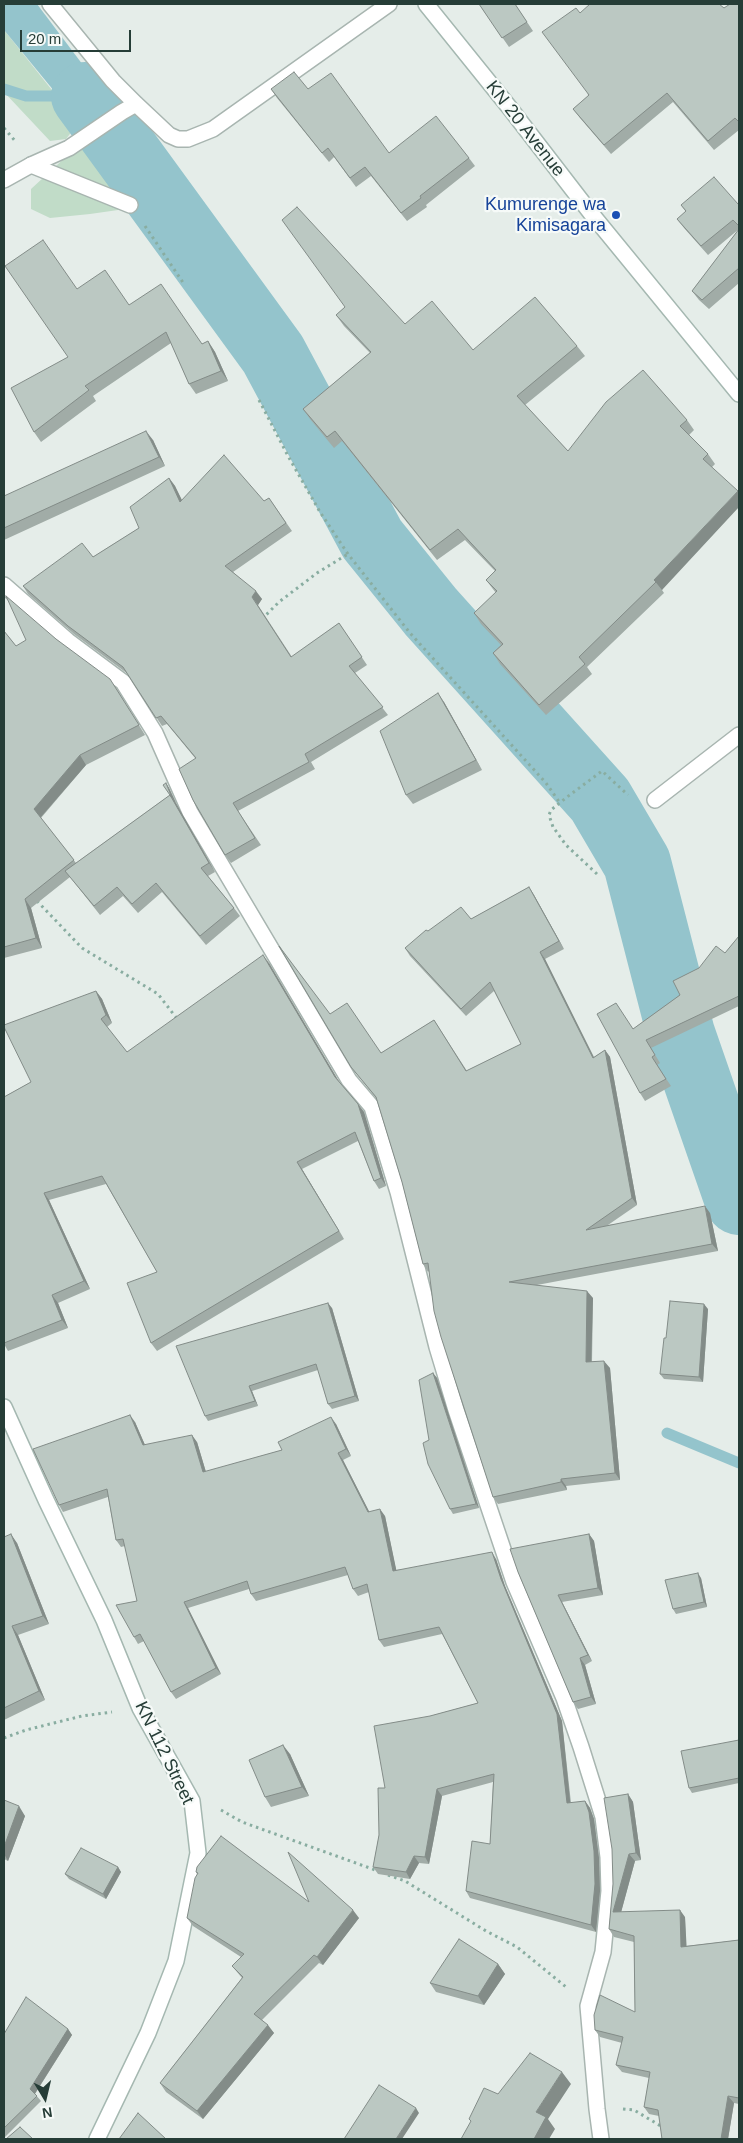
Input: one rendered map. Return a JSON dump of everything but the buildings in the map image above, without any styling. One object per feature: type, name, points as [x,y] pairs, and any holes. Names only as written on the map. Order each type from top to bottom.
[{"type":"street","points":[[50,4],[113,81],[169,135],[178,139],[200,136],[389,4]]},
{"type":"street","name":"KN 20 Avenue","points":[[426,4],[509,107],[596,220],[739,394]]},
{"type":"street","points":[[4,180],[31,165],[70,148],[136,104]]},
{"type":"street","points":[[31,165],[130,205]]},
{"type":"street","points":[[4,585],[68,641],[123,682],[155,733],[190,812],[349,1080],[372,1108],[398,1192],[437,1347],[459,1419],[514,1582],[564,1698],[582,1747],[603,1817],[608,1857],[609,1891],[603,1952],[588,2006],[597,2108],[602,2139]]},
{"type":"street","points":[[655,800],[739,735]]},
{"type":"street","name":"KN 112 Street","points":[[4,1407],[46,1500],[104,1620],[140,1708],[192,1801],[198,1853],[176,1961],[148,2033],[97,2139]]},
{"type":"path","points":[[130,205],[184,284]]},
{"type":"path","points":[[259,400],[292,464],[320,512],[348,554],[410,633],[546,783],[560,803]]},
{"type":"path","points":[[260,621],[279,602],[317,573],[348,554]]},
{"type":"path","points":[[598,874],[566,845],[553,827],[549,815],[567,797],[602,771],[642,808],[646,808],[655,800]]},
{"type":"path","points":[[34,898],[82,948],[158,994],[182,1026]]},
{"type":"path","points":[[4,1738],[26,1730],[82,1716]]},
{"type":"path","points":[[192,1801],[211,1805],[242,1822],[405,1880],[486,1931],[517,1947],[550,1974]]},
{"type":"path","points":[[597,2108],[634,2110],[667,2130]]},
{"type":"green space","points":[[4,30],[75,119],[76,126],[66,139],[50,141],[4,92]]},
{"type":"green space","points":[[93,144],[111,158],[130,179],[133,197],[118,210],[90,214],[50,218],[31,209],[31,189],[69,154]]},
{"type":"water","points":[[4,4],[37,4],[98,85],[85,96],[59,97],[4,30]]},
{"type":"waterway","points":[[4,89],[26,96],[85,96]]},
{"type":"waterway","points":[[85,96],[273,354],[372,539],[431,612],[600,800],[637,863],[681,1034],[739,1201]]},
{"type":"waterway","points":[[667,1433],[739,1463]]},
{"type":"place","name":"Kumurenge wa Kimisagara","points":[[616,215]]}]
